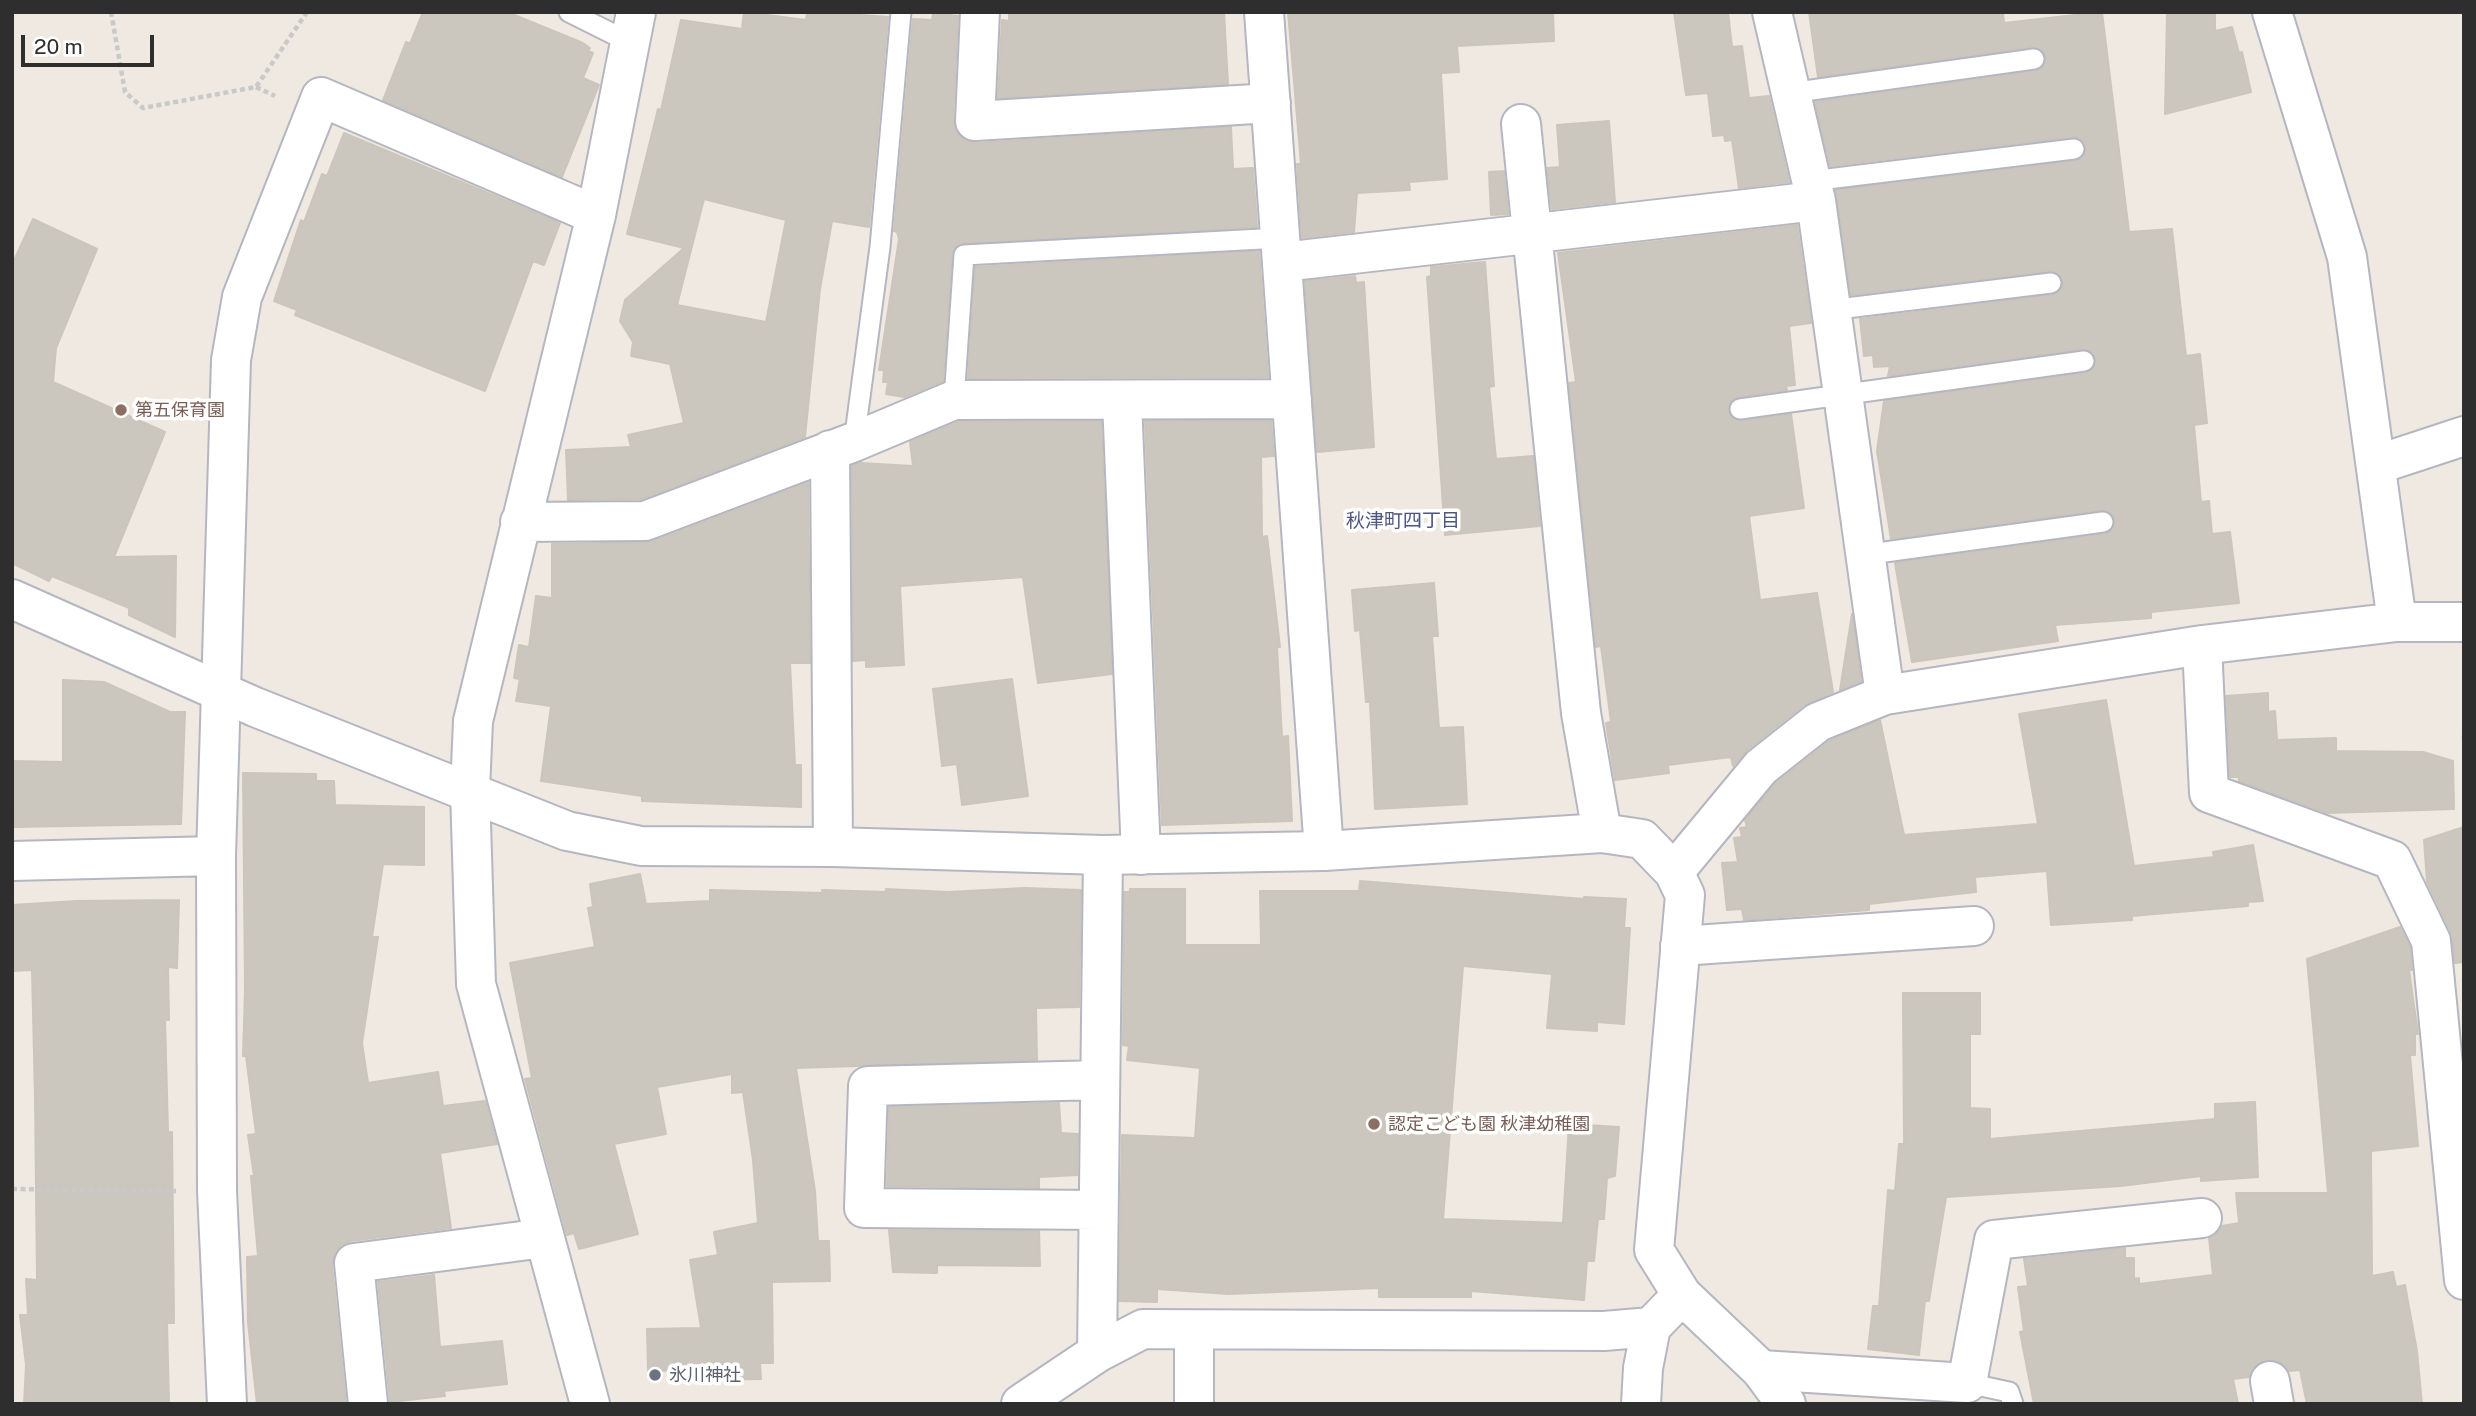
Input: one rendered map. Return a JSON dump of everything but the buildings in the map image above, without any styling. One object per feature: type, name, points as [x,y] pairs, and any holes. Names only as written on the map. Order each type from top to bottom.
[{"type":"street","points":[[980,12],[975,121],[1270,103]]},
{"type":"street","points":[[1264,12],[1324,850]]},
{"type":"street","points":[[1772,12],[1814,191],[1863,555],[1885,695]]},
{"type":"street","points":[[2272,12],[2347,257],[2397,622]]},
{"type":"street","points":[[590,1404],[475,984],[470,790],[473,721],[596,215],[633,28]]},
{"type":"street","points":[[227,1404],[217,1191],[216,856],[231,360],[242,297],[321,97],[596,215]]},
{"type":"street","points":[[1521,124],[1581,713],[1602,833]]},
{"type":"street","points":[[1282,250],[1533,233],[1814,191]]},
{"type":"street","points":[[520,522],[645,521],[954,400],[1292,399]]},
{"type":"street","points":[[1122,401],[1141,855]]},
{"type":"street","points":[[2376,465],[2464,436]]},
{"type":"street","points":[[833,847],[842,446]]},
{"type":"street","points":[[12,599],[221,692],[567,831],[640,846],[833,847],[1141,855],[1324,850],[1602,833],[1642,839],[1674,872],[1685,895],[1654,1250],[1682,1295],[1761,1370],[1786,1404]]},
{"type":"street","points":[[1674,872],[1761,767],[1818,722],[1885,695],[2203,645],[2397,622],[2464,622]]},
{"type":"street","points":[[2203,645],[2209,793],[2392,860],[2431,941],[2464,1280]]},
{"type":"street","points":[[1097,1353],[1102,855]]},
{"type":"street","points":[[12,861],[216,856]]},
{"type":"street","points":[[1680,946],[1974,926]]},
{"type":"street","points":[[1098,1210],[864,1208],[868,1086],[1100,1080]]},
{"type":"street","points":[[1761,1370],[1966,1383],[1994,1240],[2202,1218]]},
{"type":"street","points":[[368,1404],[354,1264],[544,1238]]},
{"type":"street","points":[[1642,1404],[1643,1368],[1651,1327],[1682,1295]]},
{"type":"street","points":[[1021,1404],[1097,1353],[1143,1329],[1604,1331],[1651,1327]]},
{"type":"street","points":[[1194,1330],[1194,1404]]},
{"type":"lane","points":[[569,12],[633,28]]},
{"type":"lane","points":[[842,446],[880,247],[901,12]]},
{"type":"lane","points":[[1790,93],[2034,59]]},
{"type":"lane","points":[[1814,191],[2074,149]]},
{"type":"lane","points":[[954,400],[964,255],[1282,250]]},
{"type":"lane","points":[[1830,310],[2051,282]]},
{"type":"lane","points":[[1740,410],[2084,361]]},
{"type":"lane","points":[[1863,555],[2103,522]]},
{"type":"lane","points":[[1966,1383],[2009,1392],[2013,1404]]},
{"type":"path","points":[[111,12],[125,92],[143,108],[256,87],[307,12]]},
{"type":"path","points":[[2464,735],[2464,743]]},
{"type":"path","points":[[12,1189],[217,1191]]},
{"type":"place","name":"第五保育園","points":[[121,410]]},
{"type":"place","name":"認定こども園 秋津幼稚園","points":[[1374,1124]]},
{"type":"place","name":"氷川神社","points":[[655,1375]]},
{"type":"district","name":"秋津町四丁目","points":[[1403,521]]}]
